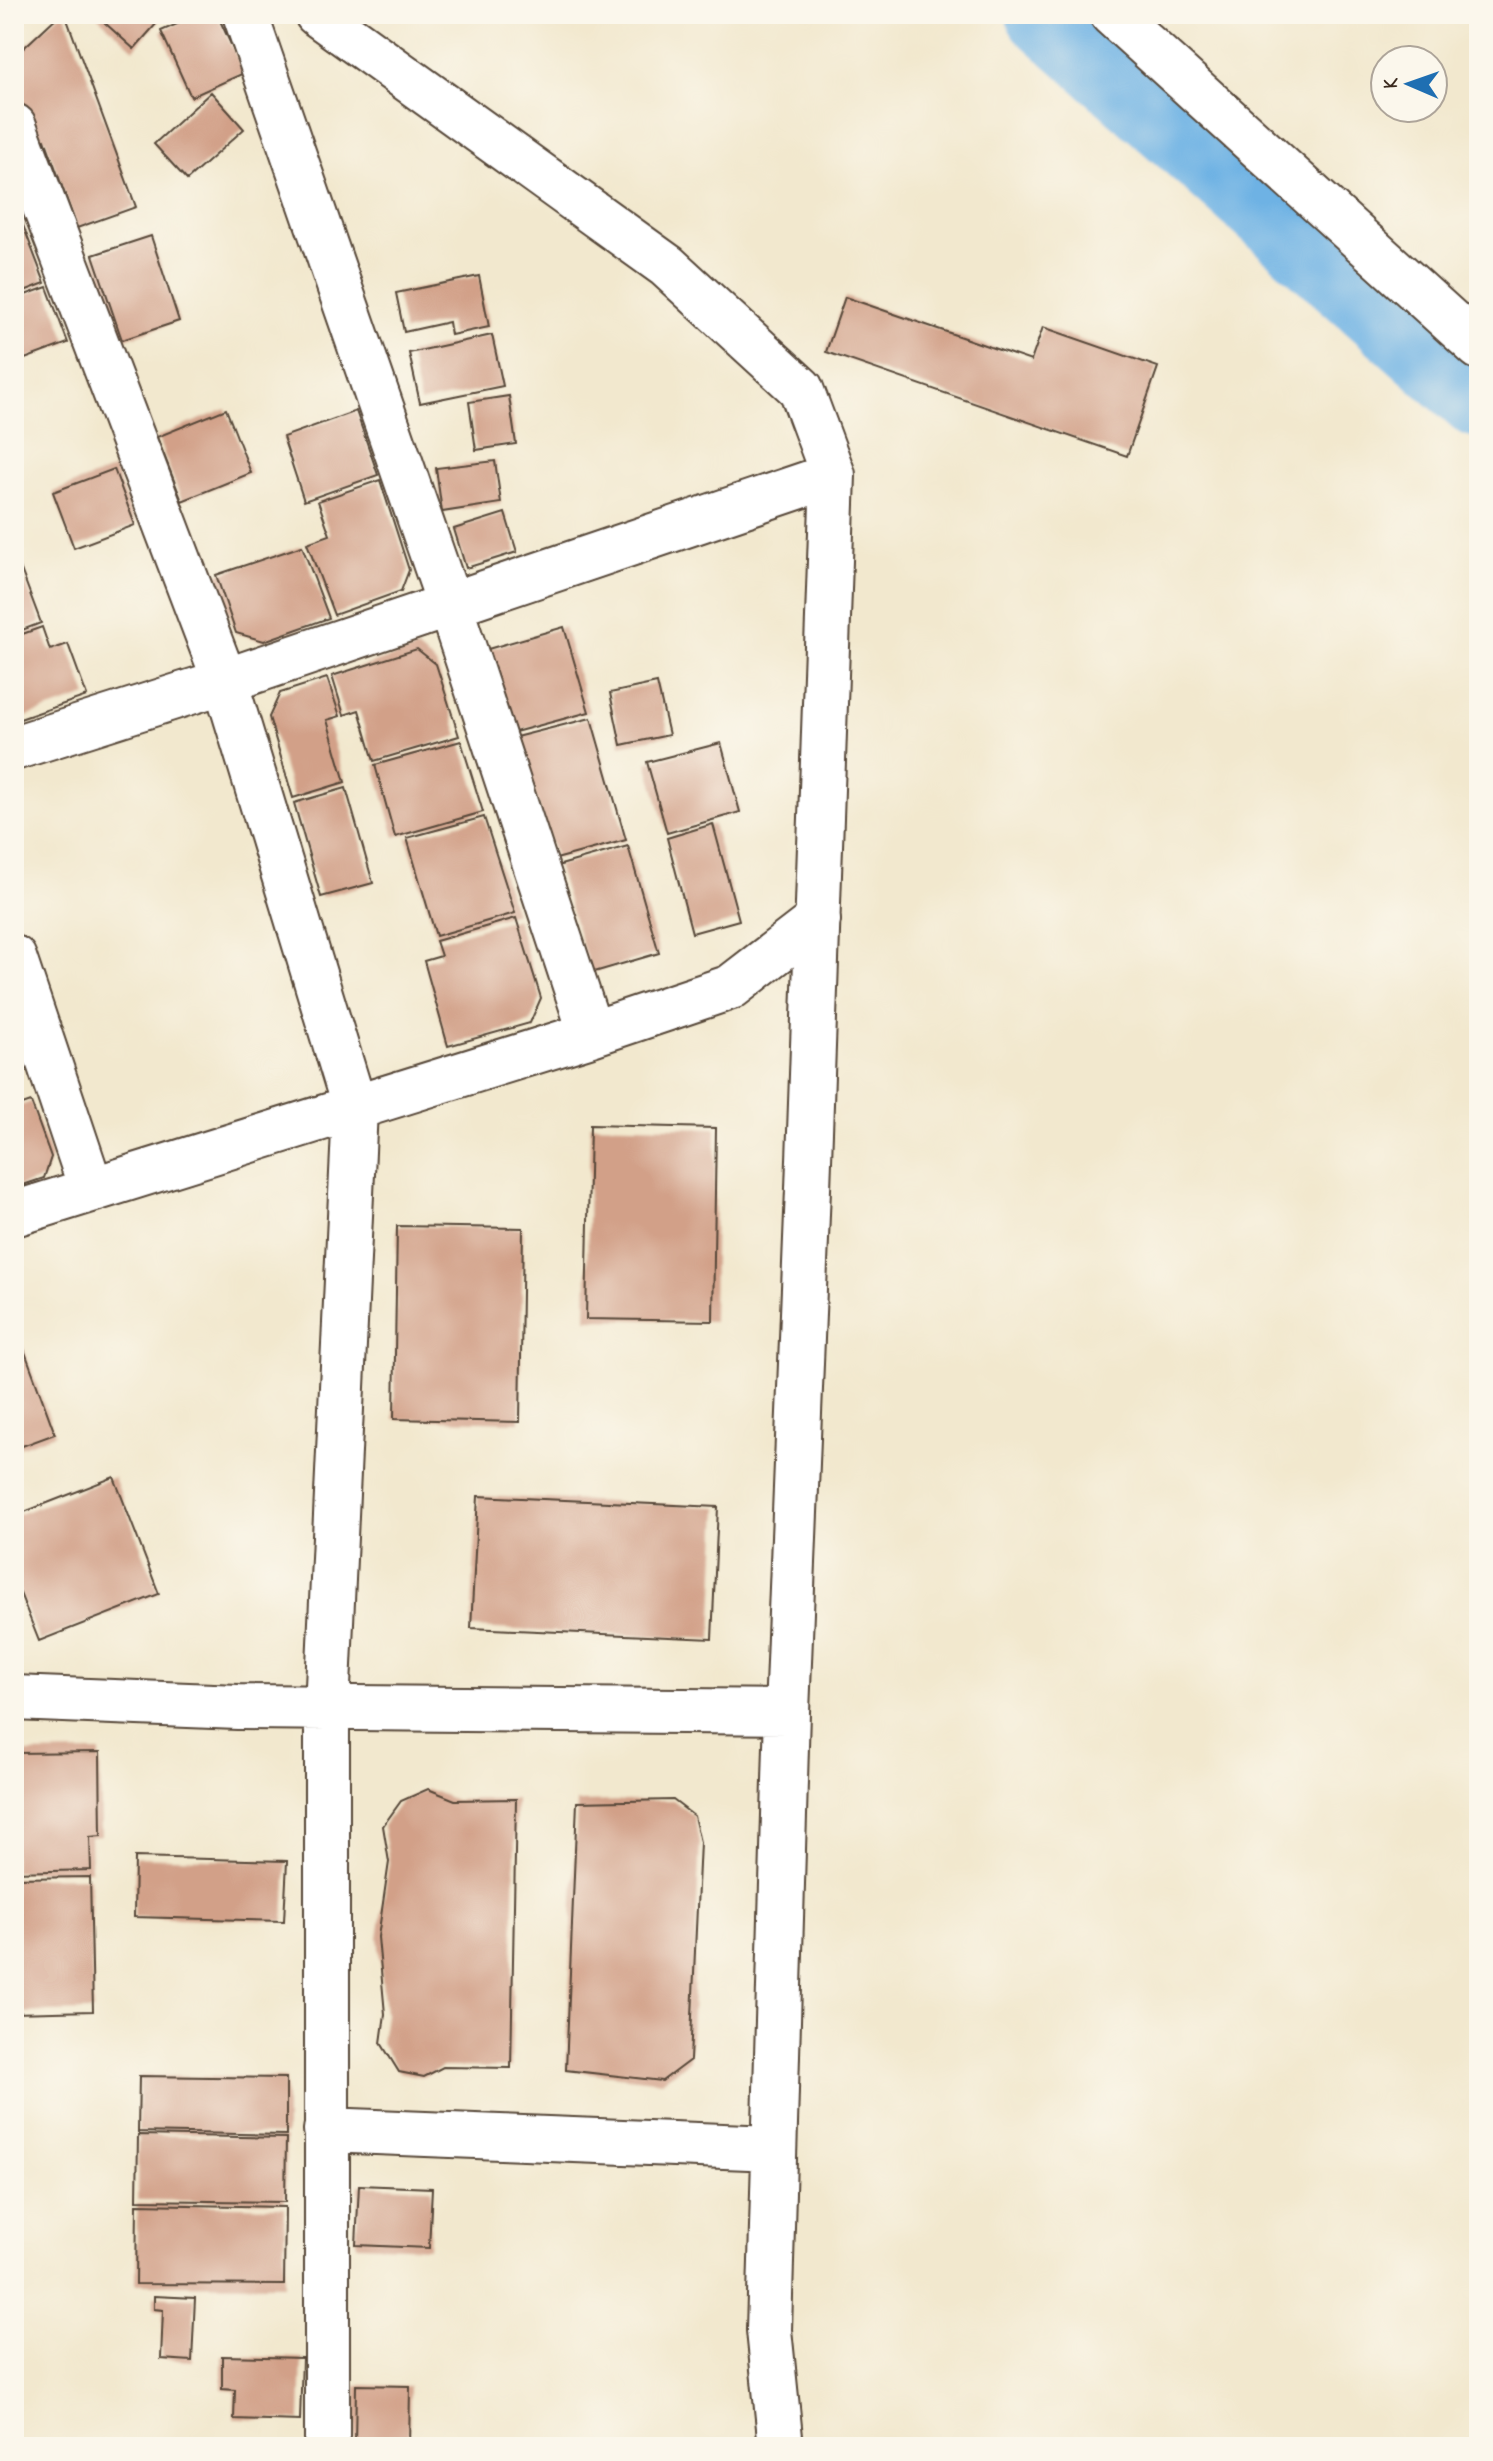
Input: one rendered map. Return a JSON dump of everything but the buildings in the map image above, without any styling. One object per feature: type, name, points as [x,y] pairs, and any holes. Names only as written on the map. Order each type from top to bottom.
[{"type":"street","points":[[245,14],[449,603],[591,1034]]},
{"type":"street","points":[[317,14],[667,266],[801,389],[833,475],[787,1712],[769,2330],[781,2447]]},
{"type":"street","points":[[1112,14],[1479,347]]},
{"type":"street","points":[[14,126],[225,681],[355,1109],[327,1708],[327,2447]]},
{"type":"street","points":[[14,748],[225,681],[833,475]]},
{"type":"street","points":[[14,1214],[355,1109],[731,987],[818,920]]},
{"type":"street","points":[[14,958],[91,1188]]},
{"type":"street","points":[[14,1698],[238,1707],[787,1712]]},
{"type":"street","points":[[326,2130],[774,2148]]},
{"type":"waterway","points":[[1045,14],[1479,399]]}]
